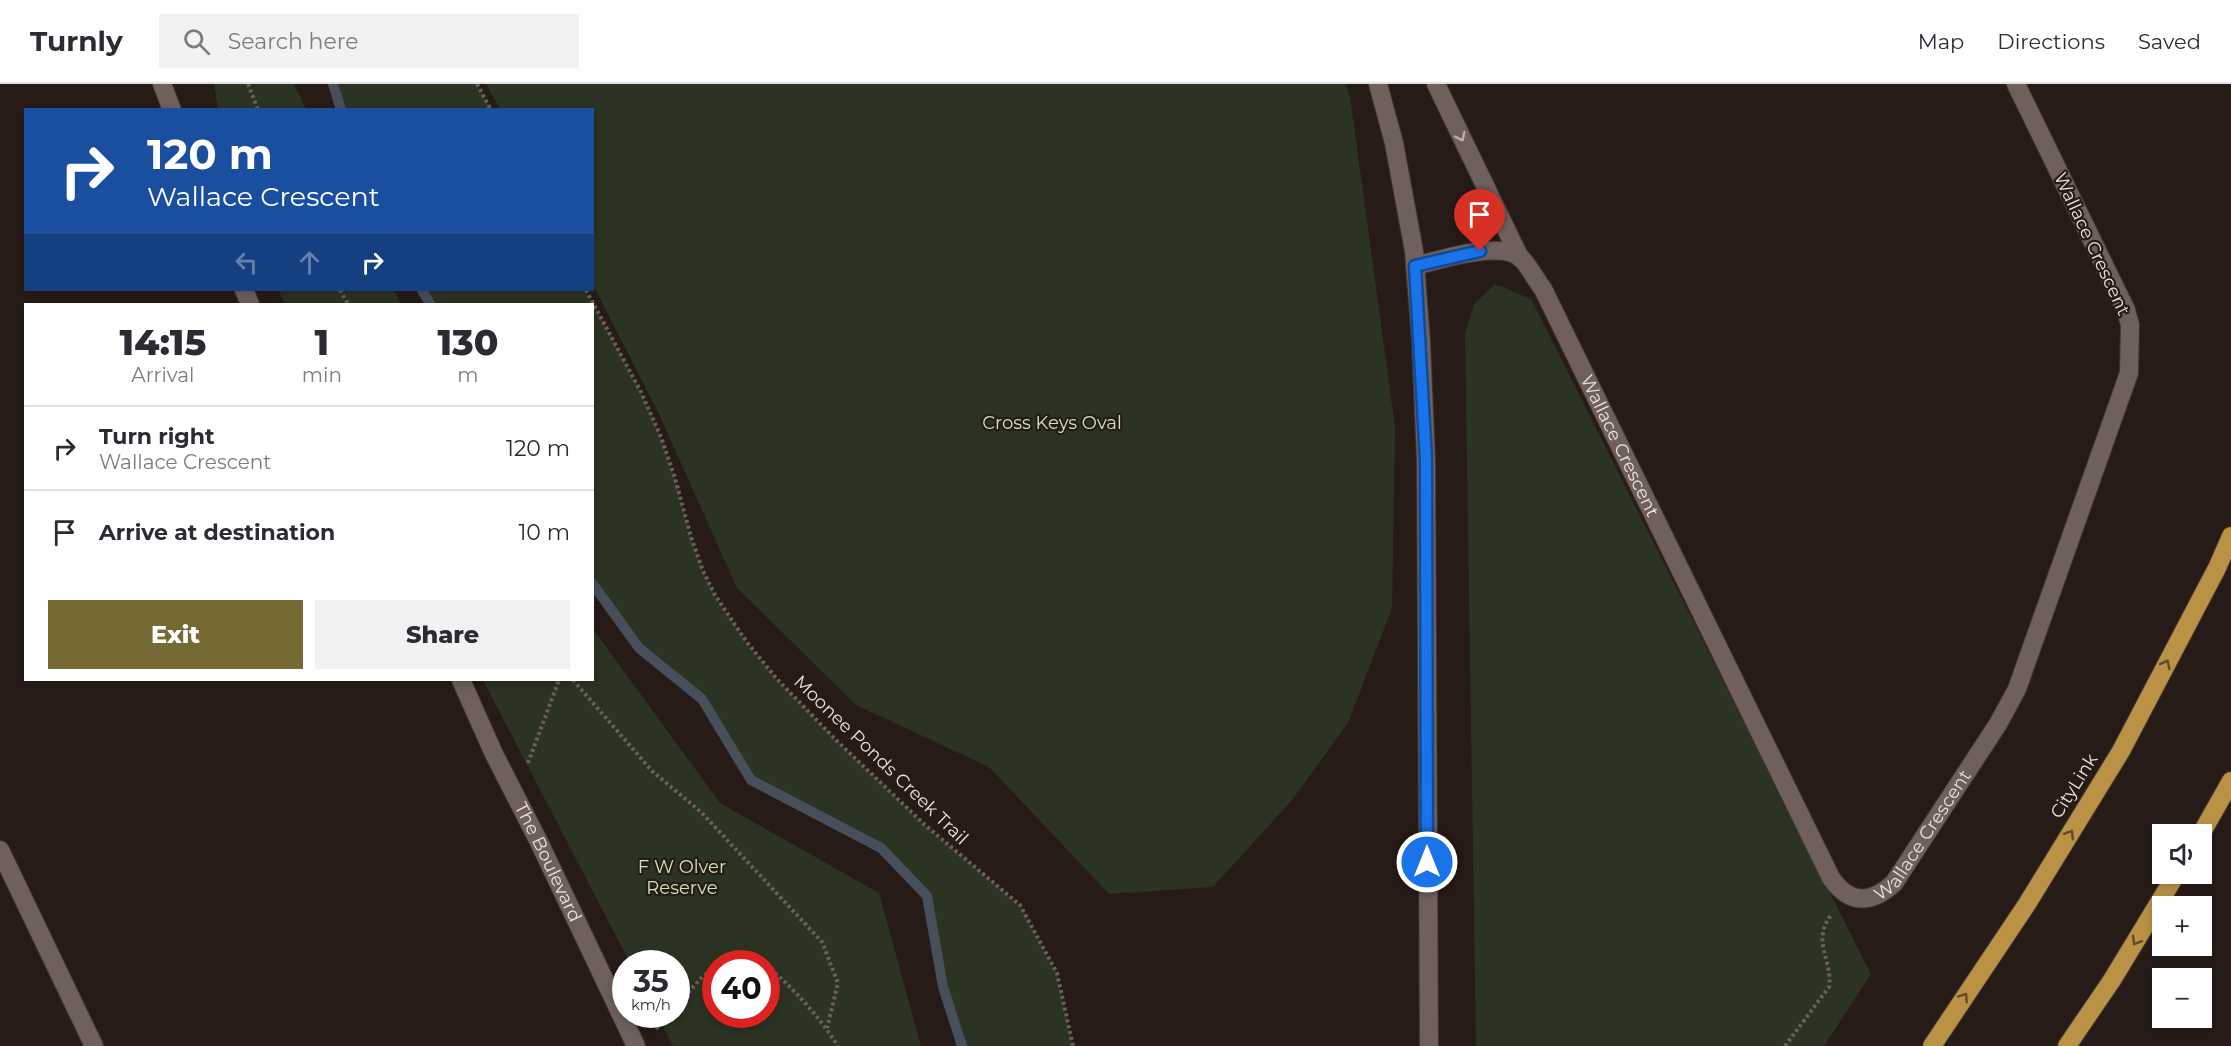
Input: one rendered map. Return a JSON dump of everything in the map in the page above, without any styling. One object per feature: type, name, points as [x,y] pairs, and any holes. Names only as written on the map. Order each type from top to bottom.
[{"type":"highway","name":"CityLink","points":[[1932,1046],[2026,904],[2121,751],[2217,568],[2231,536]]},
{"type":"highway","points":[[2207,824],[2231,781]]},
{"type":"highway","points":[[2067,1046],[2112,980],[2170,884]]},
{"type":"street","points":[[162,84],[171,108]]},
{"type":"street","points":[[1378,84],[1394,143],[1415,266],[1426,460],[1429,1043]]},
{"type":"street","name":"Wallace Crescent","points":[[1436,84],[1520,258],[1543,289],[1831,878],[1840,891],[1863,899],[1885,891],[1894,883],[2010,704],[2129,373],[2130,325],[2126,310],[2016,84]]},
{"type":"street","points":[[1415,266],[1480,251],[1506,252],[1520,258]]},
{"type":"street","name":"The Boulevard","points":[[461,681],[494,754],[539,842],[636,1046]]},
{"type":"street","points":[[0,850],[94,1046]]},
{"type":"path","points":[[248,84],[257,108]]},
{"type":"path","points":[[477,84],[490,108]]},
{"type":"path","name":"Moonee Ponds Creek Trail","points":[[594,305],[641,392],[662,437],[691,537],[703,571],[715,595],[746,641],[776,678],[836,740],[925,825],[1020,905],[1057,973],[1073,1046]]},
{"type":"path","points":[[541,731],[559,681]]},
{"type":"path","points":[[574,681],[652,771],[702,813],[822,942],[838,983],[827,1028]]},
{"type":"path","points":[[1785,1046],[1829,987],[1830,980],[1822,950],[1822,931],[1829,916],[1852,897]]},
{"type":"path","points":[[690,990],[702,977]]},
{"type":"path","points":[[780,978],[795,991],[827,1028],[838,1046]]},
{"type":"green space","points":[[214,84],[294,84],[306,108],[218,108]]},
{"type":"green space","points":[[333,84],[477,84],[490,108],[341,108]]},
{"type":"green space","name":"Cross Keys Oval","points":[[486,84],[1345,84],[1350,96],[1395,427],[1392,608],[1348,723],[1292,800],[1213,887],[1109,894],[989,767],[856,705],[737,588],[658,412],[594,287],[594,108],[499,108]]},
{"type":"green space","points":[[1495,284],[1531,299],[1871,974],[1824,1046],[1476,1046],[1465,333],[1474,304]]},
{"type":"green space","points":[[279,291],[394,291],[400,303],[285,303]]},
{"type":"green space","points":[[424,291],[587,291],[593,303],[430,303]]},
{"type":"green space","points":[[594,305],[641,392],[661,437],[691,537],[703,571],[715,595],[746,641],[776,678],[836,740],[925,825],[1020,905],[1057,973],[1073,1046],[962,1046],[943,987],[927,895],[881,848],[751,780],[702,699],[639,648],[594,584]]},
{"type":"green space","name":"F W Olver Reserve","points":[[594,630],[720,803],[879,893],[921,1046],[673,1046],[663,1028],[690,1028],[690,950],[623,950],[484,681],[594,681]]},
{"type":"waterway","points":[[333,84],[340,108]]},
{"type":"waterway","points":[[423,291],[429,303]]},
{"type":"waterway","points":[[594,586],[639,648],[702,699],[751,780],[881,848],[927,896],[943,987],[962,1046]]},
{"type":"route","points":[[1427,862],[1426,460],[1415,266],[1480,251]]}]
